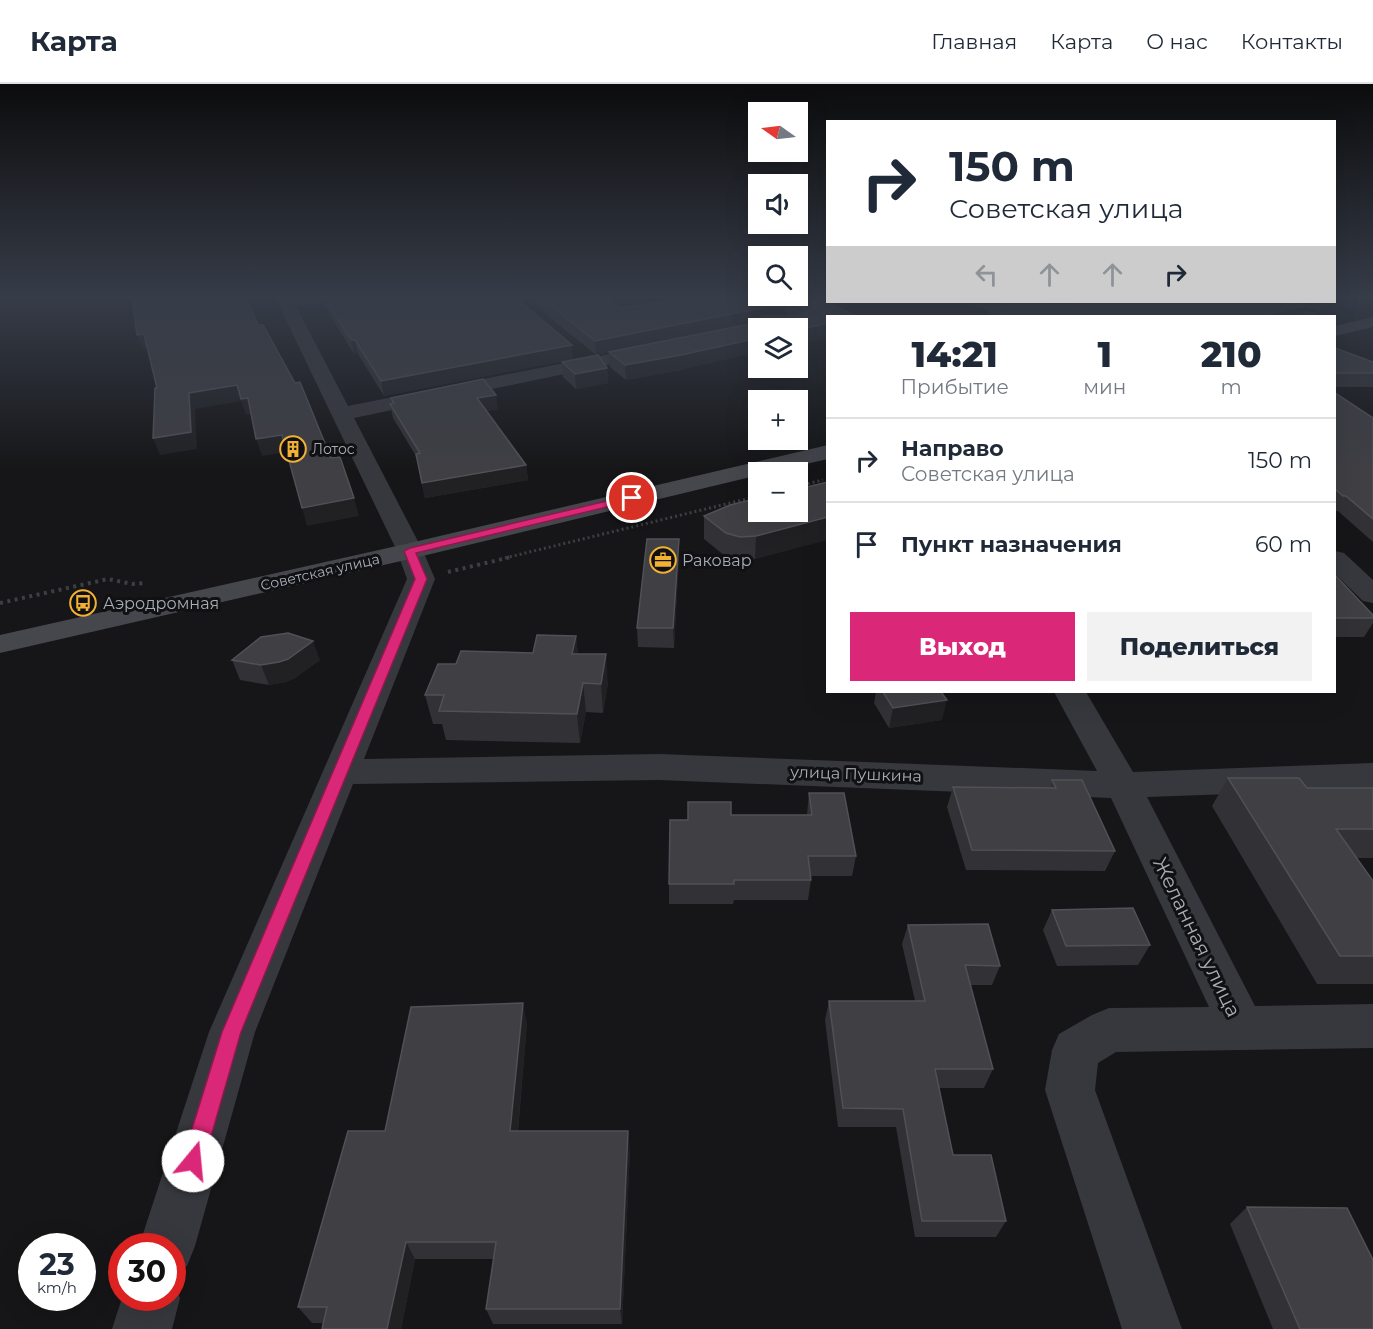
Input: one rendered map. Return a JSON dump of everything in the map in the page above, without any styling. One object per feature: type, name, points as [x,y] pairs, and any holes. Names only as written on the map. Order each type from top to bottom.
[{"type":"main road","name":"Советская улица","points":[[10,642],[415,565],[826,453]]},
{"type":"street","points":[[171,1233],[232,1032],[339,772],[415,565],[312,355]]},
{"type":"street","points":[[583,355],[592,363]]},
{"type":"street","points":[[341,414],[631,355]]},
{"type":"street","points":[[1336,560],[1373,595]]},
{"type":"street","name":"Желанная улица","points":[[1071,693],[1123,785],[1242,1028],[1109,1030],[1076,1050],[1070,1089],[1152,1329]]},
{"type":"street","name":"улица Пушкина","points":[[339,772],[659,767],[1123,785],[1373,776]]},
{"type":"street","points":[[1242,1028],[1373,1026]]},
{"type":"street","points":[[142,1329],[147,1311]]},
{"type":"path","points":[[808,484],[826,479]]},
{"type":"path","points":[[415,565],[748,498]]},
{"type":"building","points":[[149,355],[280,355],[295,383],[300,382],[331,458],[340,457],[354,498],[302,508],[282,435],[256,439],[248,398],[241,399],[237,385],[189,393],[191,432],[153,438],[155,388],[157,388]]},
{"type":"building","points":[[365,355],[518,355],[381,381]]},
{"type":"building","points":[[598,355],[607,368],[575,374],[562,362]]},
{"type":"building","points":[[613,355],[680,355],[625,365]]},
{"type":"building","points":[[1336,355],[1354,355],[1373,362],[1373,373],[1336,373]]},
{"type":"building","points":[[483,379],[496,395],[477,398],[526,465],[422,483],[416,454],[420,453],[390,404],[394,403],[391,398]]},
{"type":"building","points":[[1336,394],[1373,418],[1373,519],[1346,496],[1336,490]]},
{"type":"building","points":[[826,482],[826,518],[756,536],[740,537],[726,533],[704,516],[730,505],[748,501],[748,522],[808,522],[808,487]]},
{"type":"building","points":[[647,539],[679,539],[673,628],[637,628]]},
{"type":"building","points":[[1336,576],[1373,615],[1373,618],[1336,618]]},
{"type":"building","points":[[288,633],[313,641],[288,659],[279,662],[261,665],[232,660],[261,637]]},
{"type":"building","points":[[537,635],[576,636],[572,654],[606,654],[601,684],[583,683],[577,714],[439,711],[444,695],[425,695],[438,664],[456,664],[461,651],[533,653]]},
{"type":"building","points":[[884,693],[942,693],[947,700],[893,708]]},
{"type":"building","points":[[1228,778],[1299,778],[1307,788],[1373,788],[1373,829],[1336,829],[1373,881],[1373,956],[1340,956]]},
{"type":"building","points":[[1052,780],[1082,780],[1115,851],[972,850],[953,787],[1056,788]]},
{"type":"building","points":[[809,793],[844,793],[856,856],[808,856],[811,880],[734,880],[734,884],[669,884],[670,820],[688,820],[688,802],[731,802],[731,815],[812,815]]},
{"type":"building","points":[[1133,908],[1150,945],[1066,946],[1052,910]]},
{"type":"building","points":[[988,924],[1000,966],[965,965],[993,1069],[935,1069],[953,1155],[991,1155],[1006,1221],[922,1221],[903,1109],[843,1108],[829,1001],[925,1001],[908,925]]},
{"type":"building","points":[[523,1003],[510,1131],[628,1131],[620,1309],[486,1309],[496,1242],[406,1242],[387,1329],[322,1329],[327,1307],[298,1307],[348,1131],[385,1131],[411,1007]]},
{"type":"building","points":[[1247,1207],[1347,1208],[1373,1260],[1373,1329],[1300,1329]]},
{"type":"place","name":"Лотос","points":[[293,449]]},
{"type":"place","name":"Раковар","points":[[663,560]]},
{"type":"place","name":"Аэродромная","points":[[83,603]]},
{"type":"route","points":[[193,1161],[232,1032],[421,579],[410,551],[632,498]]}]
